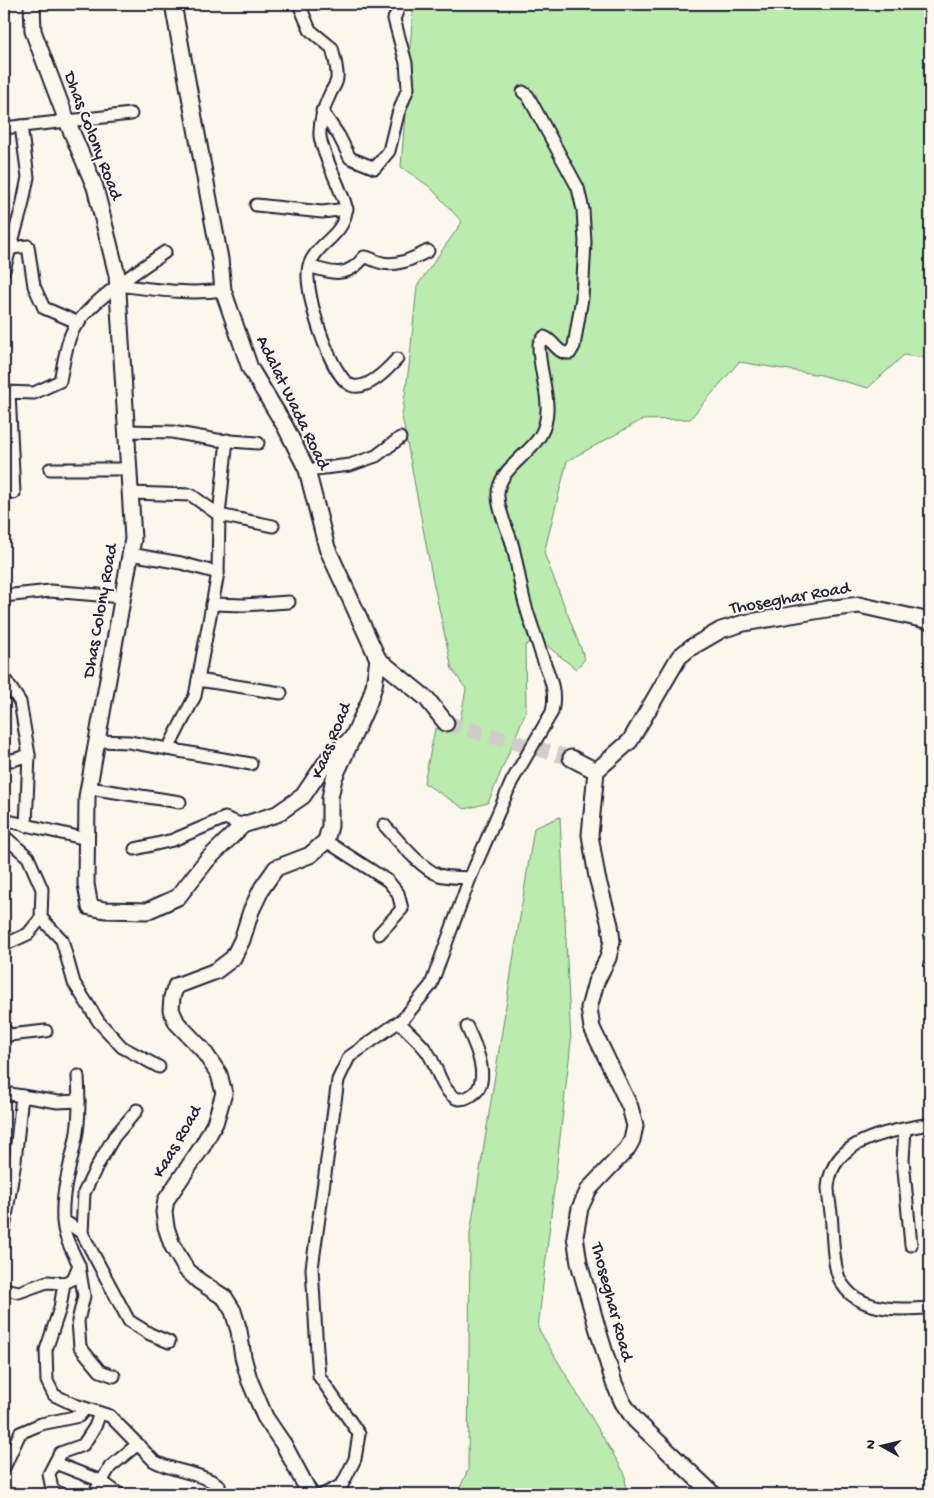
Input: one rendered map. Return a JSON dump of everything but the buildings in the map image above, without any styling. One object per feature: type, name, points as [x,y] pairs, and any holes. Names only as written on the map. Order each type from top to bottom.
[{"type":"main road","name":"Dhas Colony Road","points":[[32,4],[33,31],[67,121],[95,187],[118,285],[132,539],[89,788],[86,884],[90,907],[105,910],[147,910],[178,897],[207,860],[243,825],[277,814],[303,796],[328,760],[351,739]]},
{"type":"main road","name":"Adalat Wada Road","points":[[174,4],[220,259],[223,290],[250,368],[307,470],[327,548],[378,658],[427,699],[446,724]]},
{"type":"main road","name":"Thoseghar Road","points":[[713,1494],[635,1420],[623,1404],[614,1384],[579,1264],[575,1236],[580,1208],[589,1189],[627,1149],[632,1140],[635,1126],[622,1089],[592,1028],[589,1008],[596,982],[608,958],[612,941],[590,835],[596,771],[630,741],[679,657],[690,648],[721,630],[744,623],[859,605],[928,622]]},
{"type":"main road","name":"Kaas Road","points":[[310,1494],[284,1445],[265,1417],[249,1379],[233,1311],[225,1298],[199,1281],[186,1269],[172,1245],[166,1227],[164,1212],[166,1200],[202,1147],[215,1123],[224,1094],[219,1074],[202,1049],[177,1023],[171,1010],[176,986],[185,981],[216,971],[233,958],[242,940],[251,911],[262,888],[276,868],[310,855],[326,841],[330,826],[330,798],[334,778],[369,702],[374,686],[378,658]]},
{"type":"main road","points":[[571,758],[596,771]]},
{"type":"street","points":[[299,4],[310,30],[332,48],[337,79],[322,111],[320,137],[347,209],[342,227],[315,255],[309,266],[307,284],[318,328],[337,371],[346,383],[354,386],[364,384],[382,375],[397,359]]},
{"type":"street","points":[[322,111],[339,136],[350,158],[375,168],[389,151],[398,114],[408,88],[406,63],[394,19],[400,4]]},
{"type":"street","points":[[324,1494],[342,1485],[355,1459],[358,1434],[319,1376],[312,1268],[338,1080],[349,1057],[404,1018],[431,985],[470,878],[512,781],[552,712],[555,700],[553,684],[539,650],[524,600],[511,541],[500,510],[498,495],[499,483],[540,437],[548,421],[539,344],[544,337],[549,339],[560,352],[566,354],[570,353],[574,346],[582,298],[585,242],[583,210],[578,188],[528,96],[523,92]]},
{"type":"street","points":[[4,128],[131,114]]},
{"type":"street","points":[[4,270],[6,249],[22,207],[28,177],[21,126]]},
{"type":"street","points":[[256,205],[322,212],[347,209]]},
{"type":"street","points":[[6,249],[28,246],[34,286],[44,308],[79,323]]},
{"type":"street","points":[[309,266],[325,272],[337,273],[352,269],[360,264],[364,257],[383,263],[399,262],[408,261],[428,250]]},
{"type":"street","points":[[14,492],[7,392],[34,393],[60,380],[72,332],[88,310],[118,285],[165,252]]},
{"type":"street","points":[[118,285],[174,291],[212,292],[223,290]]},
{"type":"street","points":[[126,431],[172,432],[217,440],[258,443]]},
{"type":"street","points":[[307,470],[350,465],[376,456],[400,438]]},
{"type":"street","points":[[168,749],[195,696],[218,573],[220,515],[227,440]]},
{"type":"street","points":[[50,468],[128,469]]},
{"type":"street","points":[[130,493],[191,495],[220,515],[273,526]]},
{"type":"street","points":[[130,554],[182,563],[218,573]]},
{"type":"street","points":[[4,596],[50,591],[122,597]]},
{"type":"street","points":[[212,604],[244,605],[290,602]]},
{"type":"street","points":[[4,678],[20,702],[29,755],[26,826]]},
{"type":"street","points":[[198,680],[281,693]]},
{"type":"street","points":[[97,741],[129,742],[251,764]]},
{"type":"street","points":[[4,759],[13,760],[29,755]]},
{"type":"street","points":[[89,788],[180,802]]},
{"type":"street","points":[[135,849],[173,840],[225,818],[243,825]]},
{"type":"street","points":[[4,822],[86,840]]},
{"type":"street","points":[[384,824],[409,852],[433,872],[446,876],[470,878]]},
{"type":"street","points":[[4,836],[28,857],[42,889],[41,918],[28,934],[4,945]]},
{"type":"street","points":[[326,841],[388,881],[398,893],[402,909],[379,934]]},
{"type":"street","points":[[41,918],[62,940],[74,983],[99,1022],[122,1047],[159,1067]]},
{"type":"street","points":[[399,1022],[428,1053],[446,1088],[454,1097],[460,1099],[474,1094],[480,1084],[482,1071],[478,1052],[467,1027]]},
{"type":"street","points":[[6,1033],[46,1031]]},
{"type":"street","points":[[78,1076],[79,1117],[62,1204],[64,1230],[79,1265],[84,1296],[78,1321],[80,1347],[100,1371],[114,1376]]},
{"type":"street","points":[[4,1093],[58,1102],[79,1101]]},
{"type":"street","points":[[4,1229],[15,1161],[22,1096]]},
{"type":"street","points":[[82,1233],[84,1193],[114,1137],[137,1110]]},
{"type":"street","points":[[930,1124],[868,1139],[854,1146],[839,1158],[831,1173],[828,1188],[836,1264],[839,1277],[845,1288],[854,1297],[870,1305],[886,1309],[930,1308]]},
{"type":"street","points":[[905,1129],[903,1160],[911,1245]]},
{"type":"street","points":[[64,1220],[82,1233],[128,1321],[150,1334],[169,1342]]},
{"type":"street","points":[[4,1289],[19,1292],[47,1282],[64,1283],[73,1279],[79,1265]]},
{"type":"street","points":[[64,1283],[60,1308],[46,1350],[47,1381],[54,1395],[100,1414],[110,1416],[154,1460],[162,1465],[207,1478],[219,1485],[220,1494]]},
{"type":"street","points":[[4,1468],[20,1433],[41,1424],[79,1416],[85,1408]]},
{"type":"street","points":[[61,1494],[52,1489],[49,1474],[60,1452],[83,1445],[95,1427],[100,1414]]},
{"type":"street","points":[[94,1494],[110,1467],[138,1444]]},
{"type":"street","points":[[55,1463],[102,1481],[119,1494]]},
{"type":"green space","points":[[416,4],[930,4],[930,359],[904,355],[868,388],[821,375],[739,362],[690,419],[642,420],[567,461],[544,553],[585,659],[576,669],[536,637],[525,646],[526,711],[488,803],[465,809],[424,783],[435,729],[459,726],[466,689],[452,669],[432,576],[402,416],[417,286],[462,222],[430,187],[401,167],[413,9]]},
{"type":"green space","points":[[560,817],[571,1042],[538,1328],[625,1474],[626,1494],[457,1494],[468,1470],[470,1234],[534,828]]},
{"type":"tunnel","points":[[446,723],[571,758]]}]
